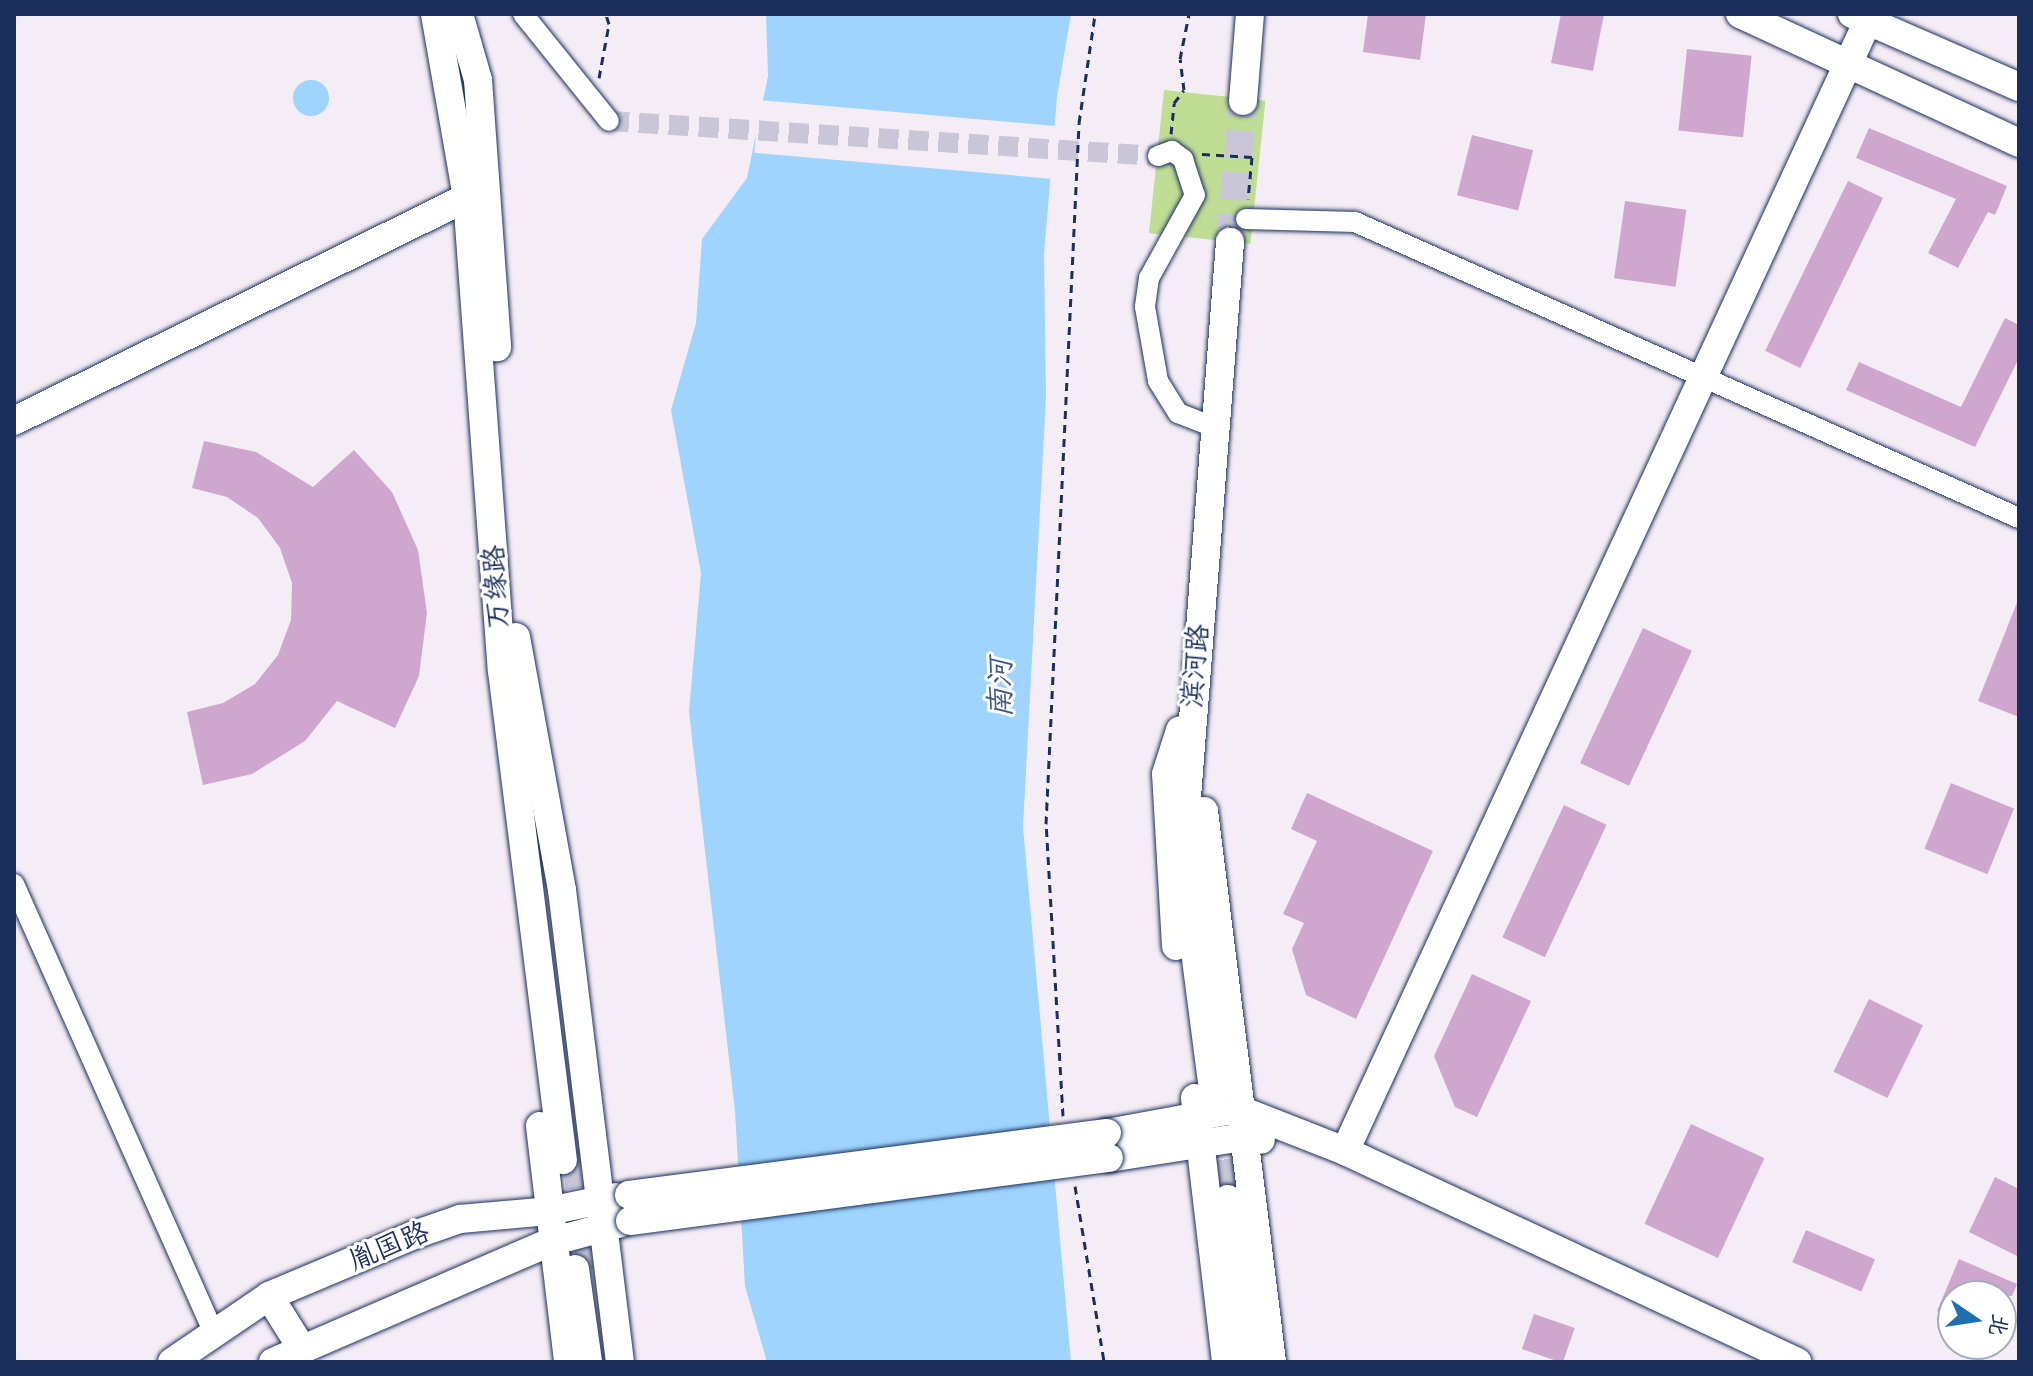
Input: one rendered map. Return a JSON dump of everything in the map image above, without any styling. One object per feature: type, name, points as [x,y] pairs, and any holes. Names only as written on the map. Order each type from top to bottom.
[{"type":"main road","name":"万缘路","points":[[435,14],[478,192],[516,637],[570,1160],[502,671],[478,192],[478,80],[459,14]]},
{"type":"main road","points":[[1243,101],[1250,14]]},
{"type":"main road","points":[[1740,14],[2019,143]]},
{"type":"main road","points":[[1345,1151],[1848,63],[1864,16],[2019,87]]},
{"type":"main road","points":[[14,421],[478,192]]},
{"type":"main road","name":"滨河路","points":[[1213,1090],[1191,921],[1191,695],[1238,230]]},
{"type":"main road","points":[[516,637],[616,1211],[620,1362]]},
{"type":"main road","points":[[502,671],[515,896],[550,1242],[568,1362]]},
{"type":"main road","points":[[1191,695],[1238,1109],[1272,1362]]},
{"type":"main road","points":[[1191,695],[1166,774],[1169,894],[1226,1362]]},
{"type":"main road","points":[[1108,1146],[1197,1115],[1238,1109],[1345,1151],[1797,1362]]},
{"type":"main road","points":[[273,1362],[301,1347],[616,1211],[1108,1146],[1199,1144],[1243,1137],[1345,1151]]},
{"type":"main road","points":[[1228,1199],[1248,1362]]},
{"type":"main road","name":"胤国路","points":[[172,1362],[213,1330],[269,1296],[460,1219],[549,1211],[616,1211]]},
{"type":"main road","points":[[588,1362],[583,1269],[602,1362]]},
{"type":"main road","points":[[269,1296],[301,1347]]},
{"type":"street","points":[[523,14],[609,121]]},
{"type":"street","points":[[1165,154],[1190,169],[1195,195],[1149,278],[1148,335],[1158,381],[1178,413],[1216,428]]},
{"type":"street","points":[[1238,230],[1355,222],[2019,518]]},
{"type":"street","points":[[14,884],[213,1330]]},
{"type":"path","points":[[601,85],[606,14]]},
{"type":"path","points":[[1064,1118],[1046,824],[1079,123],[1095,14]]},
{"type":"path","points":[[1189,14],[1180,59],[1184,90],[1174,103],[1165,154],[1252,157],[1238,230]]},
{"type":"path","points":[[1074,1179],[1104,1362]]},
{"type":"green space","points":[[1164,90],[1265,101],[1250,244],[1149,233]]},
{"type":"water","name":"南河","points":[[766,14],[1071,14],[1057,97],[1044,255],[1046,397],[1023,827],[1071,1362],[767,1362],[745,1286],[735,1111],[689,712],[701,573],[671,410],[696,323],[702,239],[747,178],[768,76]]},
{"type":"water","points":[[311,80],[324,85],[329,98],[324,111],[311,116],[298,111],[293,98],[298,85]]},
{"type":"pier","points":[[759,100],[1058,126],[1053,179],[754,153]]},
{"type":"building","points":[[1368,14],[1426,14],[1420,60],[1363,52]]},
{"type":"building","points":[[1561,14],[1604,14],[1593,71],[1551,63]]},
{"type":"building","points":[[1687,49],[1752,56],[1743,137],[1678,131]]},
{"type":"building","points":[[1869,128],[2007,186],[1995,215],[1988,212],[1958,268],[1928,253],[1956,199],[1856,158]]},
{"type":"building","points":[[1472,135],[1533,150],[1518,210],[1457,195]]},
{"type":"building","points":[[1848,181],[1883,198],[1800,368],[1765,351]]},
{"type":"building","points":[[1625,201],[1686,210],[1676,287],[1614,278]]},
{"type":"building","points":[[2005,318],[2019,325],[2019,358],[1975,447],[1846,390],[1859,362],[1961,407]]},
{"type":"building","points":[[204,441],[256,452],[313,487],[354,450],[392,492],[418,550],[427,613],[419,676],[395,728],[337,701],[305,741],[252,774],[203,785],[187,712],[223,703],[255,684],[278,655],[291,620],[292,583],[280,548],[258,518],[227,497],[192,488]]},
{"type":"building","points":[[2019,600],[2019,717],[1978,701]]},
{"type":"building","points":[[1643,628],[1692,651],[1629,786],[1580,763]]},
{"type":"building","points":[[1951,783],[2014,808],[1987,874],[1924,849]]},
{"type":"building","points":[[1307,793],[1433,851],[1356,1019],[1306,995],[1292,949],[1304,923],[1283,914],[1317,841],[1291,829]]},
{"type":"building","points":[[1564,805],[1607,825],[1545,957],[1502,937]]},
{"type":"building","points":[[1472,974],[1531,1001],[1477,1117],[1455,1107],[1434,1056]]},
{"type":"building","points":[[1869,999],[1923,1025],[1887,1098],[1833,1072]]},
{"type":"building","points":[[1691,1124],[1764,1158],[1718,1258],[1645,1224]]},
{"type":"building","points":[[1995,1177],[2019,1189],[2019,1257],[1969,1232]]},
{"type":"building","points":[[1806,1230],[1875,1259],[1861,1292],[1792,1262]]},
{"type":"building","points":[[1959,1259],[2008,1280],[1950,1280]]},
{"type":"building","points":[[1534,1314],[1575,1328],[1563,1362],[1522,1349]]},
{"type":"tunnel","points":[[1230,242],[1243,101]]},
{"type":"tunnel","points":[[609,121],[1158,156]]},
{"type":"tunnel","points":[[1217,1118],[1228,1199]]},
{"type":"tunnel","points":[[576,1160],[591,1269]]}]
